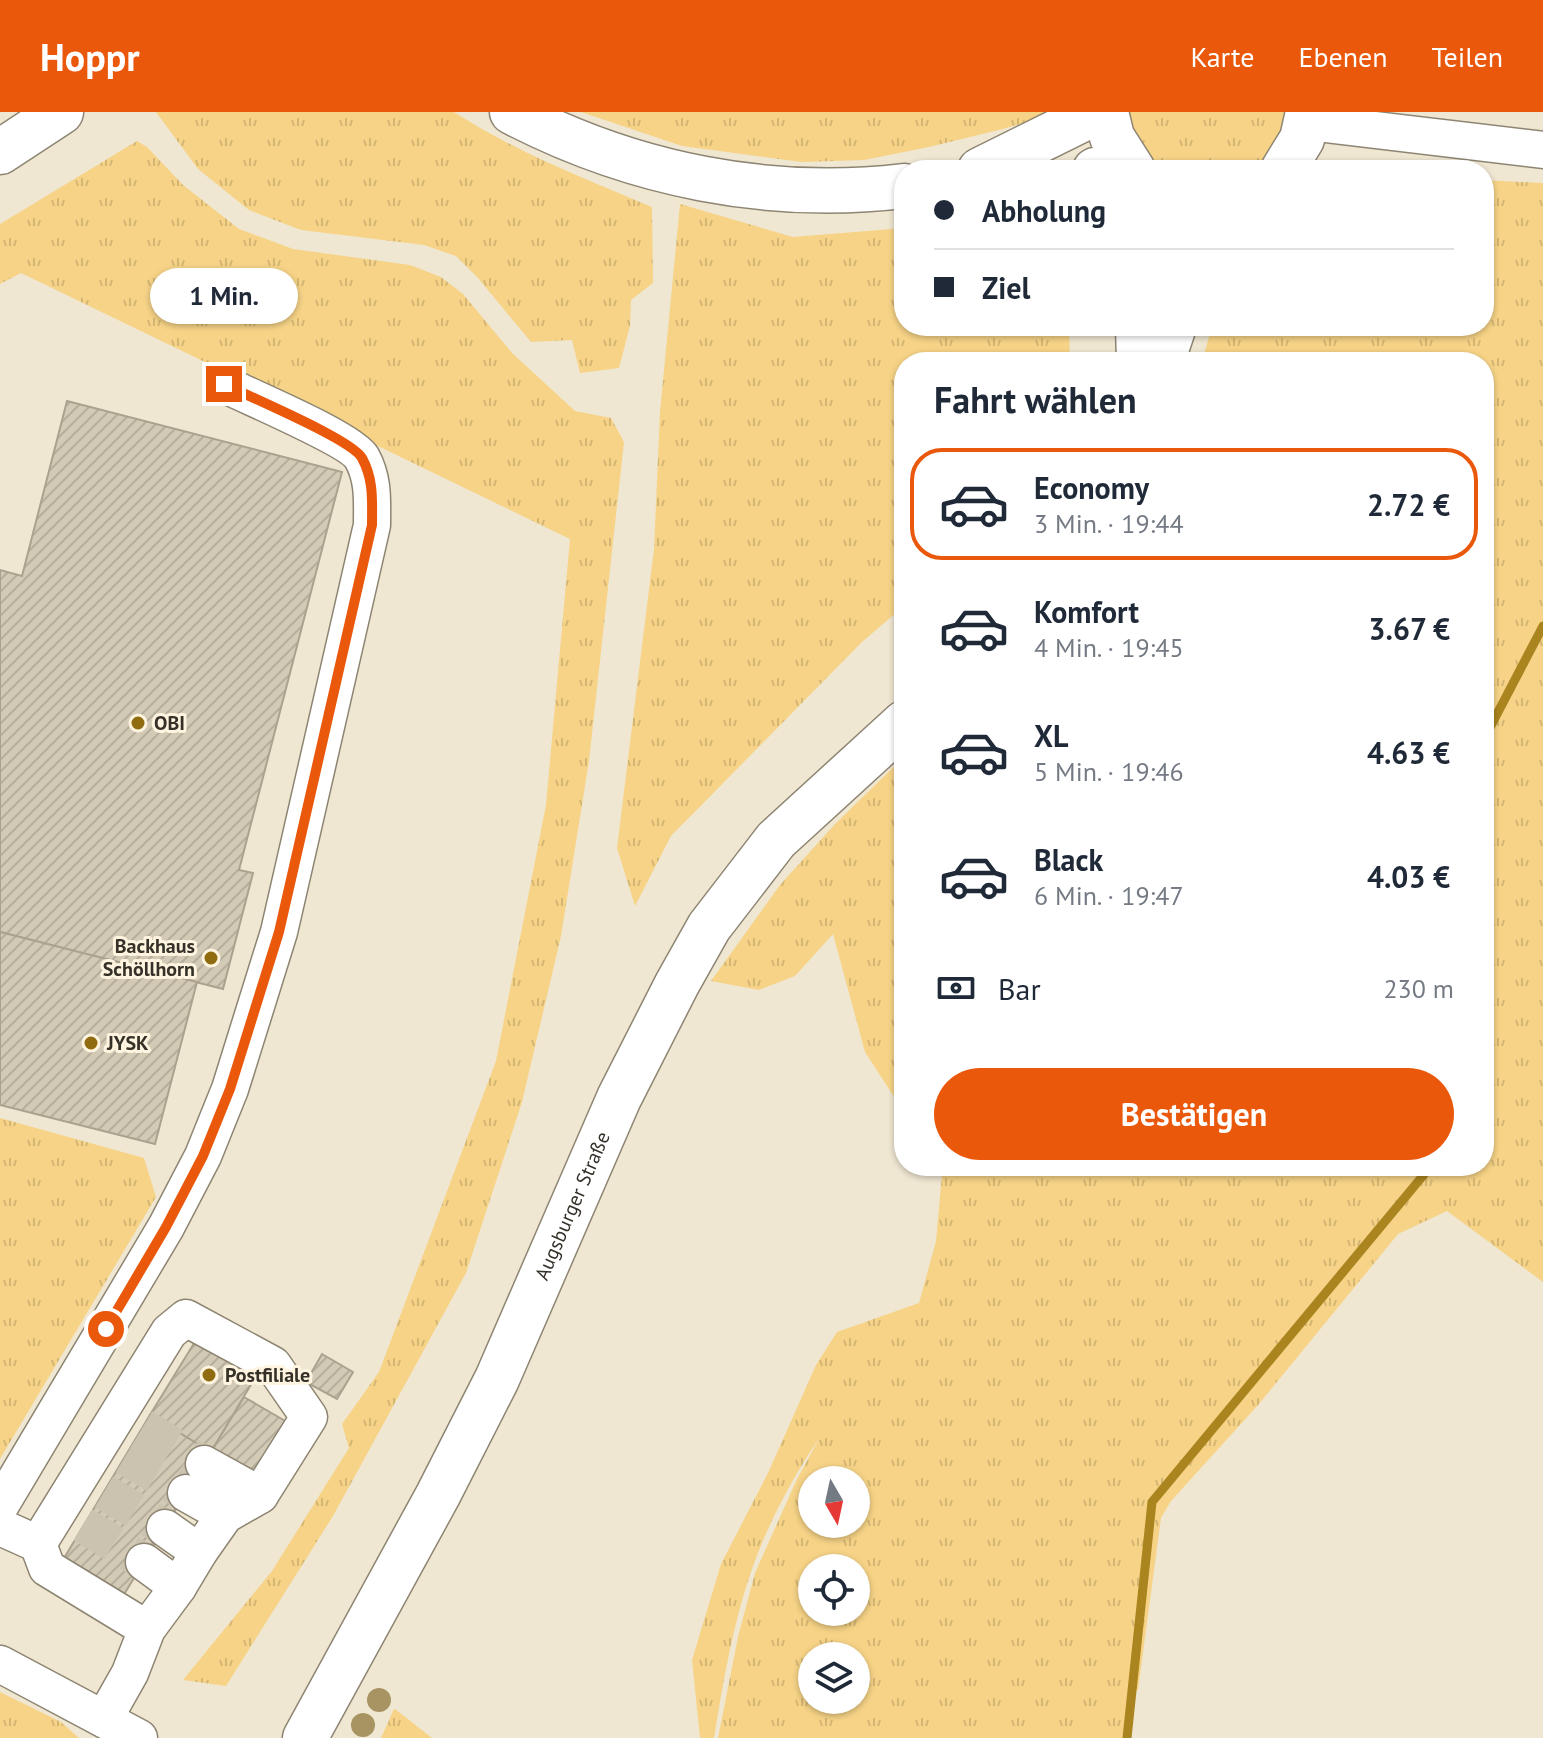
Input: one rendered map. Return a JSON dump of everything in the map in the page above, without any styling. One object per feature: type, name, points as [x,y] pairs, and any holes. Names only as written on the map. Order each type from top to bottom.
[{"type":"main road","points":[[0,152],[61,112]]},
{"type":"main road","points":[[512,112],[618,157],[669,172],[729,184],[787,191],[862,191],[894,187]]},
{"type":"main road","points":[[1000,160],[1097,112]]},
{"type":"main road","points":[[1106,112],[1117,160]]},
{"type":"main road","points":[[1290,160],[1298,147],[1308,117]]},
{"type":"main road","name":"Augsburger Straße","points":[[305,1738],[438,1495],[497,1379],[619,1098],[709,927],[776,840],[894,732]]},
{"type":"street","points":[[1308,117],[1543,150]]},
{"type":"street","points":[[0,1506],[166,1227],[203,1156],[230,1089],[279,932],[372,525],[371,479],[360,454],[335,438],[224,384]]},
{"type":"street","points":[[104,1719],[130,1673],[147,1629],[199,1552],[225,1515],[260,1495],[309,1417],[273,1365],[186,1318],[169,1332],[121,1437],[59,1528],[47,1568],[147,1629]]},
{"type":"street","points":[[225,1515],[195,1479],[260,1495]]},
{"type":"street","points":[[0,1527],[59,1528]]},
{"type":"street","points":[[165,1528],[199,1552]]},
{"type":"street","points":[[144,1562],[178,1587]]},
{"type":"street","points":[[0,1664],[139,1738]]},
{"type":"green space","points":[[156,112],[454,112],[526,152],[652,207],[653,283],[631,300],[630,326],[619,368],[580,373],[572,340],[531,342],[456,256],[424,245],[301,230],[249,210],[198,169]]},
{"type":"green space","points":[[581,112],[1053,112],[1003,129],[864,160],[802,162],[682,146]]},
{"type":"green space","points":[[1106,112],[1308,112],[1287,160],[1128,160]]},
{"type":"green space","points":[[137,141],[147,147],[183,185],[239,229],[293,249],[410,265],[441,277],[463,294],[512,353],[575,411],[611,418],[624,442],[589,761],[561,936],[522,1102],[466,1273],[333,1516],[226,1686],[183,1680],[272,1571],[349,1448],[342,1424],[379,1372],[496,1061],[546,805],[570,539],[21,273],[0,284],[0,224]]},
{"type":"green space","points":[[1494,181],[1543,183],[1543,1282],[1447,1211],[1398,1234],[1259,1404],[1171,1501],[1161,1518],[1138,1690],[1131,1691],[1125,1738],[718,1738],[738,1637],[755,1573],[798,1477],[798,1538],[870,1538],[870,1466],[804,1466],[820,1437],[801,1466],[798,1466],[758,1552],[734,1631],[714,1738],[700,1738],[692,1660],[721,1564],[768,1473],[816,1365],[837,1332],[919,1303],[936,1241],[942,1176],[1494,1176],[1494,352],[1205,352],[1209,336],[1494,336]]},
{"type":"green space","points":[[680,204],[793,237],[894,229],[894,336],[1069,336],[1070,352],[894,352],[894,615],[862,642],[671,836],[635,906],[617,848],[654,549],[660,412]]},
{"type":"green space","points":[[894,767],[894,1097],[865,1052],[833,934],[795,976],[759,990],[711,981],[780,885],[835,824]]},
{"type":"green space","points":[[0,1118],[144,1158],[156,1197],[0,1459]]},
{"type":"green space","points":[[0,1692],[61,1722],[79,1738],[0,1738]]},
{"type":"green space","points":[[395,1709],[432,1738],[381,1738]]},
{"type":"building","name":"OBI","points":[[67,401],[342,472],[239,870],[253,873],[223,989],[0,932],[0,570],[22,576]]},
{"type":"building","name":"JYSK","points":[[0,932],[197,982],[155,1144],[0,1105]]},
{"type":"building","points":[[196,1340],[256,1376],[211,1452],[150,1415]]},
{"type":"building","points":[[322,1354],[353,1372],[337,1399],[306,1382]]},
{"type":"building","points":[[244,1397],[287,1422],[254,1477],[211,1452]]},
{"type":"building","points":[[150,1415],[211,1452],[120,1601],[60,1565]]},
{"type":"waterway","points":[[1494,720],[1543,626]]},
{"type":"waterway","points":[[1127,1738],[1152,1502],[1423,1176]]},
{"type":"tunnel","points":[[143,1427],[204,1464]]},
{"type":"tunnel","points":[[125,1457],[186,1493]]},
{"type":"tunnel","points":[[104,1492],[165,1528]]},
{"type":"tunnel","points":[[83,1525],[144,1562]]},
{"type":"place","name":"OBI","points":[[138,723]]},
{"type":"place","name":"Backhaus Schöllhorn","points":[[211,958]]},
{"type":"place","name":"JYSK","points":[[91,1043]]},
{"type":"place","name":"Postfiliale","points":[[209,1375]]},
{"type":"route","points":[[106,1329],[166,1227],[203,1156],[230,1089],[279,932],[372,525],[371,479],[360,454],[335,438],[224,384]]}]
